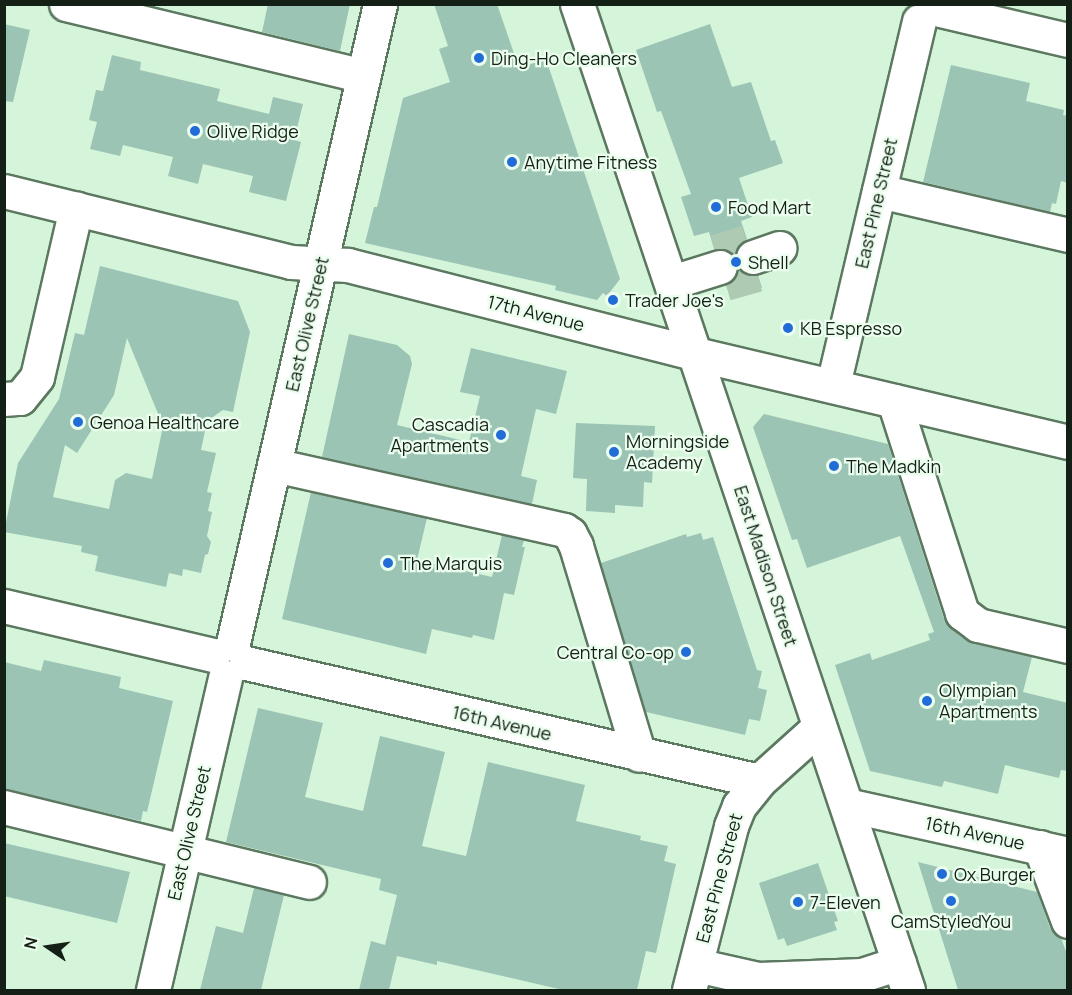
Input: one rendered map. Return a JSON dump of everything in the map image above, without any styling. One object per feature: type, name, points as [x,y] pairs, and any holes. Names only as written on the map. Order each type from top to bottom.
[{"type":"street","points":[[66,4],[363,76]]},
{"type":"street","name":"East Olive Street","points":[[153,990],[380,4]]},
{"type":"street","name":"East Madison Street","points":[[577,4],[904,977]]},
{"type":"street","points":[[927,10],[1068,40]]},
{"type":"street","name":"East Pine Street","points":[[833,385],[879,191],[927,10]]},
{"type":"street","name":"17th Avenue","points":[[4,191],[291,262],[348,265],[696,354],[1068,442]]},
{"type":"street","points":[[879,191],[1068,235]]},
{"type":"street","points":[[4,399],[20,398],[38,377],[76,208]]},
{"type":"street","points":[[672,282],[718,268]]},
{"type":"street","points":[[894,400],[962,613],[978,625],[1068,646]]},
{"type":"street","points":[[274,465],[564,530],[570,534],[576,546],[639,755]]},
{"type":"street","name":"16th Avenue","points":[[4,606],[759,781]]},
{"type":"street","name":"East Pine Street","points":[[692,978],[731,826],[739,806],[759,781],[819,727]]},
{"type":"street","name":"16th Avenue","points":[[847,806],[1054,850]]},
{"type":"street","points":[[4,807],[309,882]]},
{"type":"street","points":[[1054,850],[1068,921]]},
{"type":"street","points":[[692,978],[758,979],[862,975],[904,977]]},
{"type":"building","points":[[268,4],[350,4],[340,51],[262,32]]},
{"type":"building","points":[[434,4],[497,4],[519,68],[546,59],[620,279],[607,296],[603,293],[597,300],[555,290],[556,286],[365,243],[374,207],[377,207],[403,98],[450,82],[439,49],[448,46]]},
{"type":"building","points":[[4,24],[30,30],[13,102],[4,101]]},
{"type":"building","points":[[710,24],[732,87],[751,82],[771,141],[775,140],[783,163],[739,178],[752,217],[741,221],[747,239],[739,245],[735,256],[725,249],[714,249],[709,232],[694,236],[681,197],[691,194],[661,111],[657,112],[636,50]]},
{"type":"building","name":"Olive Ridge","points":[[112,55],[141,62],[140,70],[220,89],[217,101],[269,114],[273,97],[303,104],[294,140],[301,142],[286,201],[249,192],[253,176],[203,164],[198,184],[168,176],[173,157],[123,145],[120,156],[90,149],[97,122],[89,120],[96,90],[103,91]]},
{"type":"building","points":[[951,65],[1030,83],[1026,101],[1064,110],[1063,115],[1068,116],[1068,183],[1061,181],[1056,204],[1052,203],[1050,212],[923,182]]},
{"type":"building","points":[[100,266],[238,301],[250,332],[233,412],[223,410],[207,421],[201,450],[216,453],[207,492],[212,493],[208,511],[212,512],[207,536],[211,542],[201,573],[183,569],[182,576],[169,573],[166,587],[95,571],[98,556],[81,552],[82,546],[4,532],[18,463],[59,399],[75,333],[84,335]],"holes":[[[127,338],[163,426],[152,479],[126,473],[115,480],[109,509],[53,497],[65,445],[77,453],[114,395]]]},
{"type":"building","points":[[738,268],[749,275],[758,275],[762,288],[730,298],[726,285],[734,279]]},
{"type":"building","points":[[349,334],[397,345],[410,356],[412,364],[397,425],[469,442],[480,396],[460,392],[471,348],[567,371],[556,414],[536,409],[521,476],[537,480],[532,504],[322,457]]},
{"type":"building","points":[[764,414],[888,444],[944,619],[960,636],[973,643],[1032,657],[1023,692],[1068,703],[1068,771],[1061,770],[1059,778],[1005,765],[998,794],[944,781],[942,787],[870,771],[835,665],[870,653],[872,660],[930,640],[928,634],[934,632],[900,536],[807,568],[797,539],[792,540],[753,427]]},
{"type":"building","name":"Morningside Academy","points":[[576,423],[655,426],[652,483],[644,482],[643,507],[615,505],[615,513],[586,511],[587,479],[573,478]]},
{"type":"building","name":"The Marquis","points":[[311,492],[427,518],[417,560],[492,577],[502,535],[524,540],[522,547],[525,547],[514,595],[504,593],[494,640],[473,635],[472,638],[432,629],[426,654],[282,619]]},
{"type":"building","name":"Central Co-op","points":[[701,533],[703,540],[713,537],[757,670],[762,671],[758,688],[767,690],[760,721],[749,719],[745,735],[646,712],[601,563],[686,534],[687,537]]},
{"type":"building","points":[[44,660],[121,677],[119,688],[173,701],[147,812],[143,811],[141,821],[4,789],[4,662],[41,671]]},
{"type":"building","points":[[258,708],[323,723],[305,797],[363,811],[380,736],[445,752],[422,846],[466,856],[488,762],[585,785],[576,821],[641,836],[640,840],[668,846],[664,861],[676,864],[656,953],[646,951],[637,990],[563,990],[437,961],[437,965],[397,956],[389,990],[359,990],[371,941],[385,945],[397,895],[379,890],[381,879],[226,842]]},
{"type":"building","points":[[4,843],[130,872],[117,923],[4,896]]},
{"type":"building","points":[[918,862],[1037,892],[1050,928],[1061,938],[1068,957],[1068,990],[958,990]]},
{"type":"building","name":"7-Eleven","points":[[818,863],[838,921],[834,922],[837,930],[787,946],[784,938],[778,940],[759,883]]},
{"type":"building","points":[[254,888],[284,895],[261,990],[200,990],[216,926],[243,933]]},
{"type":"tunnel","points":[[715,251],[748,241]]},
{"type":"tunnel","points":[[726,284],[758,275]]},
{"type":"place","name":"Ding-Ho Cleaners","points":[[479,58]]},
{"type":"place","name":"Olive Ridge","points":[[195,131]]},
{"type":"place","name":"Anytime Fitness","points":[[512,162]]},
{"type":"place","name":"Food Mart","points":[[716,207]]},
{"type":"place","name":"Shell","points":[[736,262]]},
{"type":"place","name":"Trader Joe's","points":[[613,300]]},
{"type":"place","name":"KB Espresso","points":[[788,328]]},
{"type":"place","name":"Genoa Healthcare","points":[[78,422]]},
{"type":"place","name":"Cascadia Apartments","points":[[501,435]]},
{"type":"place","name":"Morningside Academy","points":[[614,452]]},
{"type":"place","name":"The Madkin","points":[[834,466]]},
{"type":"place","name":"The Marquis","points":[[388,563]]},
{"type":"place","name":"Central Co-op","points":[[686,652]]},
{"type":"place","name":"Olympian Apartments","points":[[927,701]]},
{"type":"place","name":"Ox Burger","points":[[942,874]]},
{"type":"place","name":"CamStyledYou","points":[[951,901]]},
{"type":"place","name":"7-Eleven","points":[[798,902]]}]
